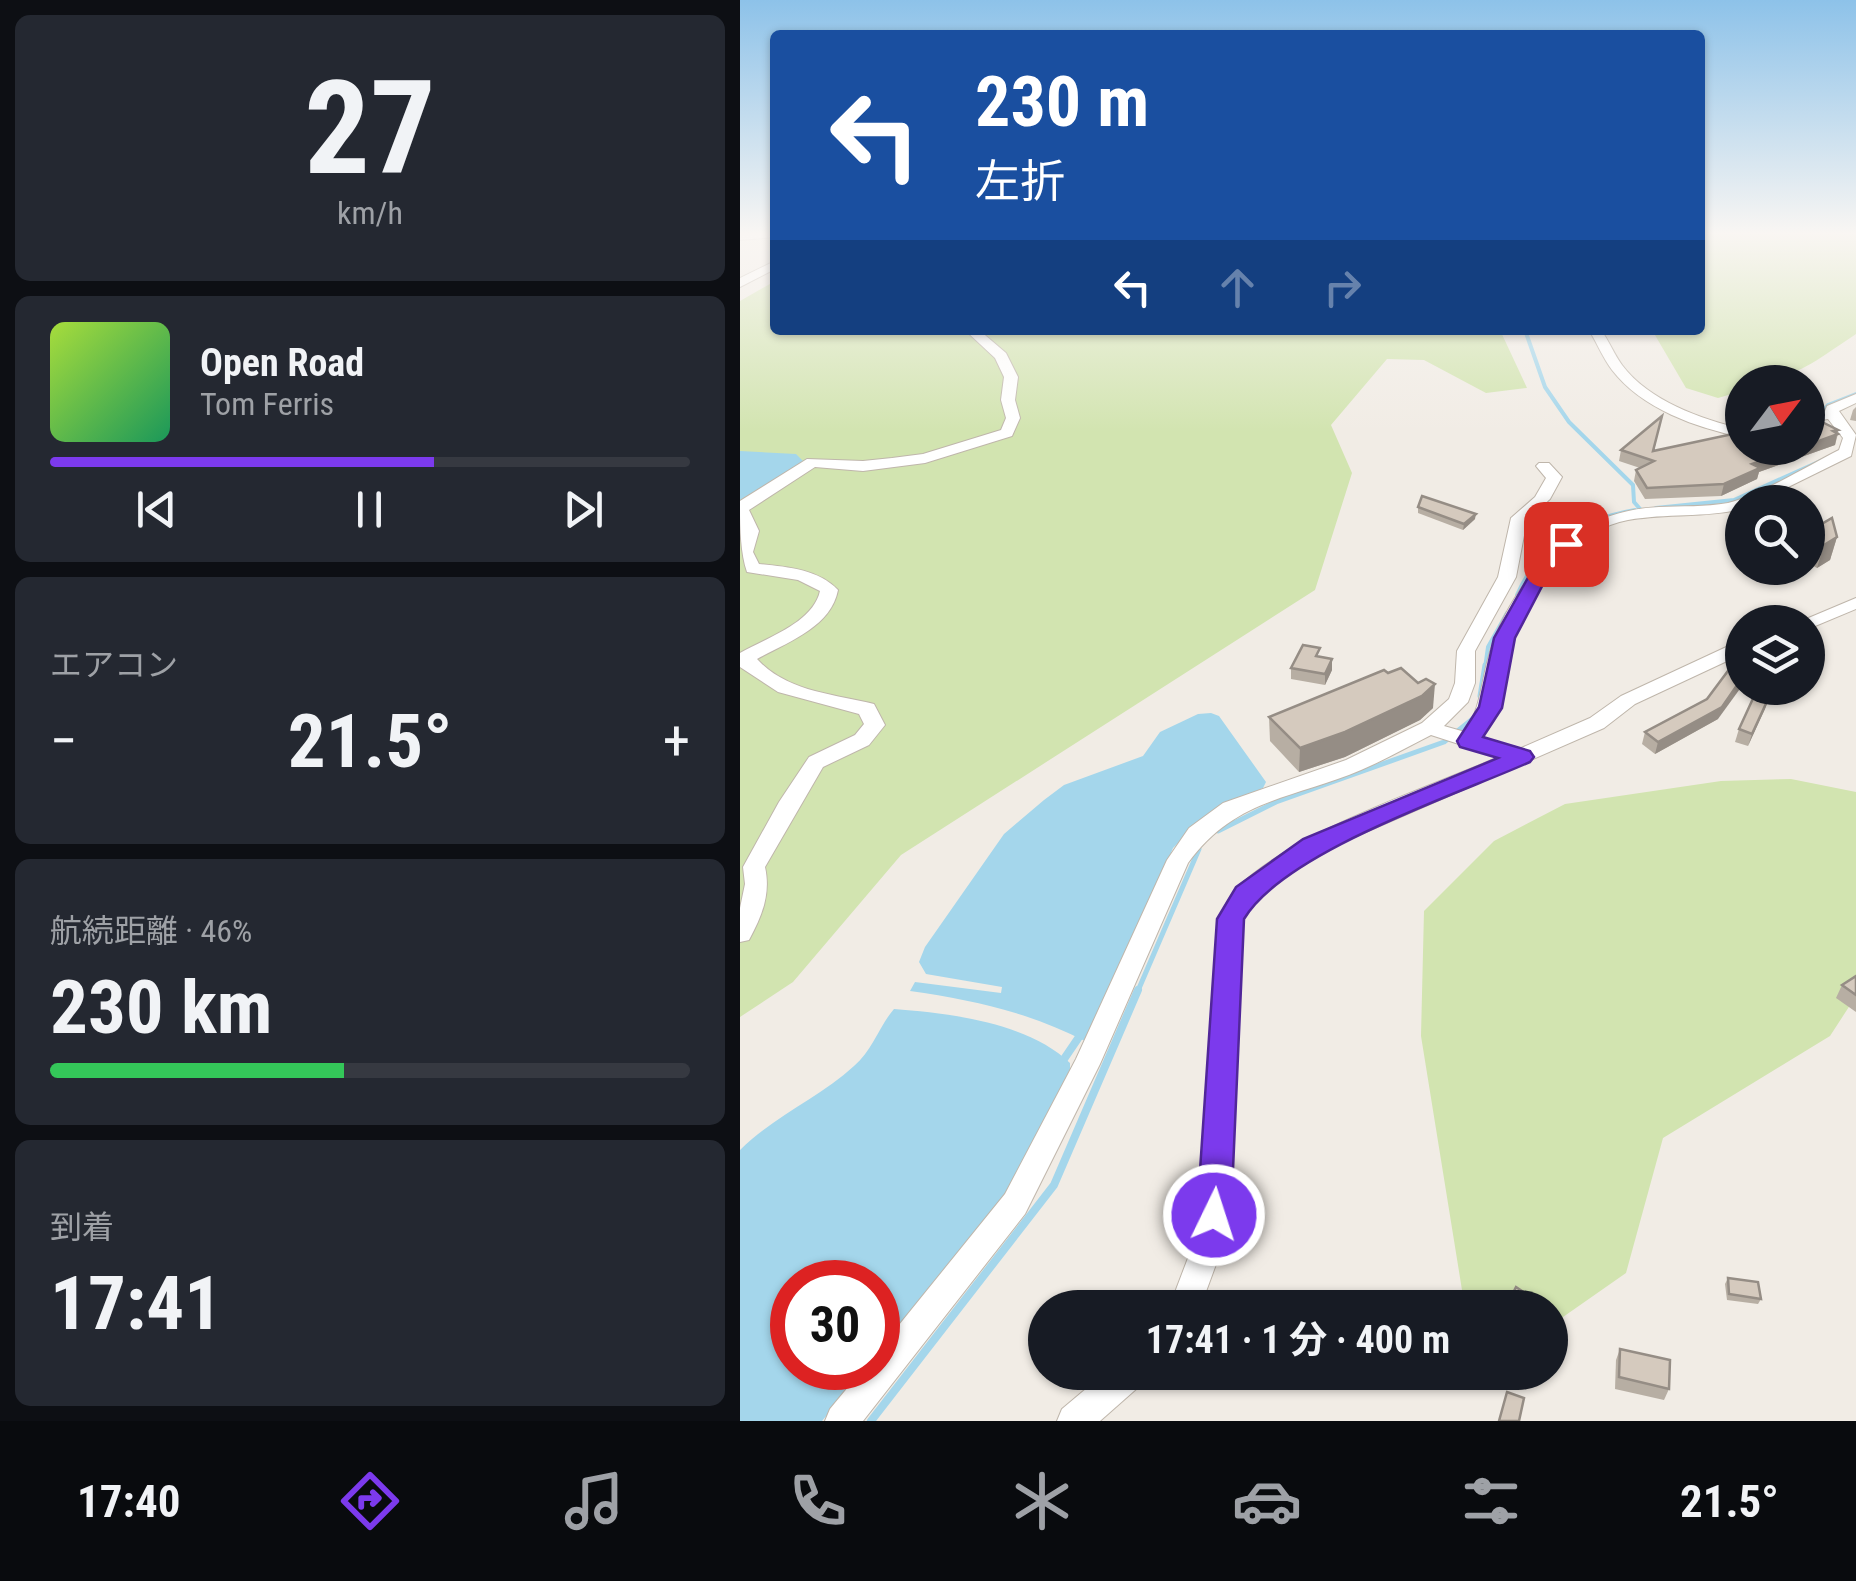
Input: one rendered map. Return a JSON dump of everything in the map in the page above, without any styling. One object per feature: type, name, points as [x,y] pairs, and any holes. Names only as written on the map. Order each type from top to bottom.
[{"type":"street","points":[[740,934],[750,916],[756,884],[754,867],[790,802],[816,762],[862,740],[875,725],[867,709],[794,690],[758,675],[744,660],[812,620],[826,605],[829,590],[805,577],[754,568],[744,552],[751,531],[742,508],[812,462],[863,466],[892,463],[924,458],[1006,432],[1013,418],[1008,400],[1011,377],[1000,356],[977,335]]},
{"type":"street","points":[[1598,335],[1615,365],[1632,383],[1694,419],[1725,428]]},
{"type":"street","points":[[1825,413],[1853,401]]},
{"type":"street","points":[[1825,419],[1851,438],[1846,453],[1825,463]]},
{"type":"street","points":[[1781,485],[1822,465]]},
{"type":"street","points":[[842,1421],[1016,1204],[1094,1050],[1178,860],[1198,834],[1232,808],[1450,735],[1490,708],[1504,638],[1523,576],[1520,518],[1544,500],[1554,477],[1544,466]]},
{"type":"street","points":[[1450,735],[1465,683],[1466,651],[1523,576],[1566,544],[1611,519],[1725,505]]},
{"type":"street","points":[[1825,616],[1856,603]]},
{"type":"street","points":[[1191,1290],[1211,1237],[1230,919],[1245,894],[1312,846],[1522,757],[1597,722],[1628,700],[1725,655]]},
{"type":"street","points":[[1450,735],[1522,757]]},
{"type":"street","points":[[1074,1421],[1111,1390]]},
{"type":"green space","points":[[770,299],[770,335],[1502,335],[1527,388],[1486,393],[1424,360],[1387,359],[1331,425],[1352,473],[1315,590],[901,855],[793,982],[740,1017],[740,301]]},
{"type":"green space","points":[[1705,299],[1856,299],[1856,334],[1807,365],[1725,365],[1725,396],[1718,398],[1686,388],[1655,335],[1705,335]]},
{"type":"green space","points":[[1791,779],[1856,792],[1856,996],[1830,1036],[1663,1138],[1626,1273],[1568,1314],[1568,1290],[1462,1290],[1421,1036],[1424,911],[1494,841],[1565,804],[1721,781]]},
{"type":"water","points":[[740,451],[796,454],[804,462],[740,500]]},
{"type":"water","points":[[1198,714],[1219,716],[1266,782],[1263,788],[1210,812],[1173,848],[1136,938],[1085,1041],[1000,1009],[910,991],[915,982],[1001,993],[1002,987],[926,974],[919,962],[925,947],[1004,834],[1064,785],[1143,756],[1160,732]]},
{"type":"water","points":[[894,1009],[988,1022],[1053,1049],[1070,1063],[1070,1072],[1011,1193],[900,1327],[900,1260],[770,1260],[770,1390],[848,1390],[822,1421],[740,1421],[740,1150],[854,1066]]},
{"type":"building","points":[[1662,416],[1653,451],[1725,436],[1725,465],[1760,468],[1724,484],[1647,488],[1636,470],[1654,461],[1621,450]]},
{"type":"building","points":[[1825,424],[1838,430],[1833,431],[1838,434],[1825,439]]},
{"type":"building","points":[[1422,496],[1476,514],[1464,524],[1418,507]]},
{"type":"building","points":[[1832,518],[1837,537],[1825,544],[1825,522]]},
{"type":"building","points":[[1303,645],[1320,648],[1316,656],[1332,659],[1325,674],[1291,668]]},
{"type":"building","points":[[1401,668],[1418,683],[1426,679],[1435,684],[1422,696],[1345,732],[1300,748],[1269,717],[1384,670],[1388,673]]},
{"type":"building","points":[[1725,675],[1722,707],[1658,742],[1645,732],[1707,699]]},
{"type":"building","points":[[1750,705],[1765,705],[1752,734],[1739,729]]},
{"type":"building","points":[[1856,976],[1856,995],[1842,985]]},
{"type":"building","points":[[1728,1278],[1758,1282],[1761,1299],[1729,1294]]},
{"type":"building","points":[[1620,1349],[1670,1360],[1669,1389],[1619,1377]]},
{"type":"building","points":[[1507,1392],[1524,1398],[1519,1421],[1499,1421]]},
{"type":"waterway","points":[[1527,335],[1545,387],[1569,422],[1633,485],[1634,502],[1641,510]]},
{"type":"waterway","points":[[1825,409],[1856,394]]},
{"type":"waterway","points":[[1656,508],[1734,500],[1812,465]]},
{"type":"waterway","points":[[1517,595],[1537,561],[1564,537],[1597,520],[1635,510]]},
{"type":"waterway","points":[[1485,668],[1488,647],[1507,613]]},
{"type":"waterway","points":[[1480,696],[1485,665]]},
{"type":"waterway","points":[[1218,831],[1276,802],[1444,742],[1475,717]]},
{"type":"waterway","points":[[1137,993],[1199,849]]},
{"type":"waterway","points":[[871,1421],[1054,1185],[1138,990]]},
{"type":"waterway","points":[[1062,1062],[1081,1034]]},
{"type":"route","points":[[1214,1215],[1230,919],[1245,894],[1312,846],[1522,757],[1468,741],[1490,708],[1504,638],[1541,571],[1566,544]]}]
